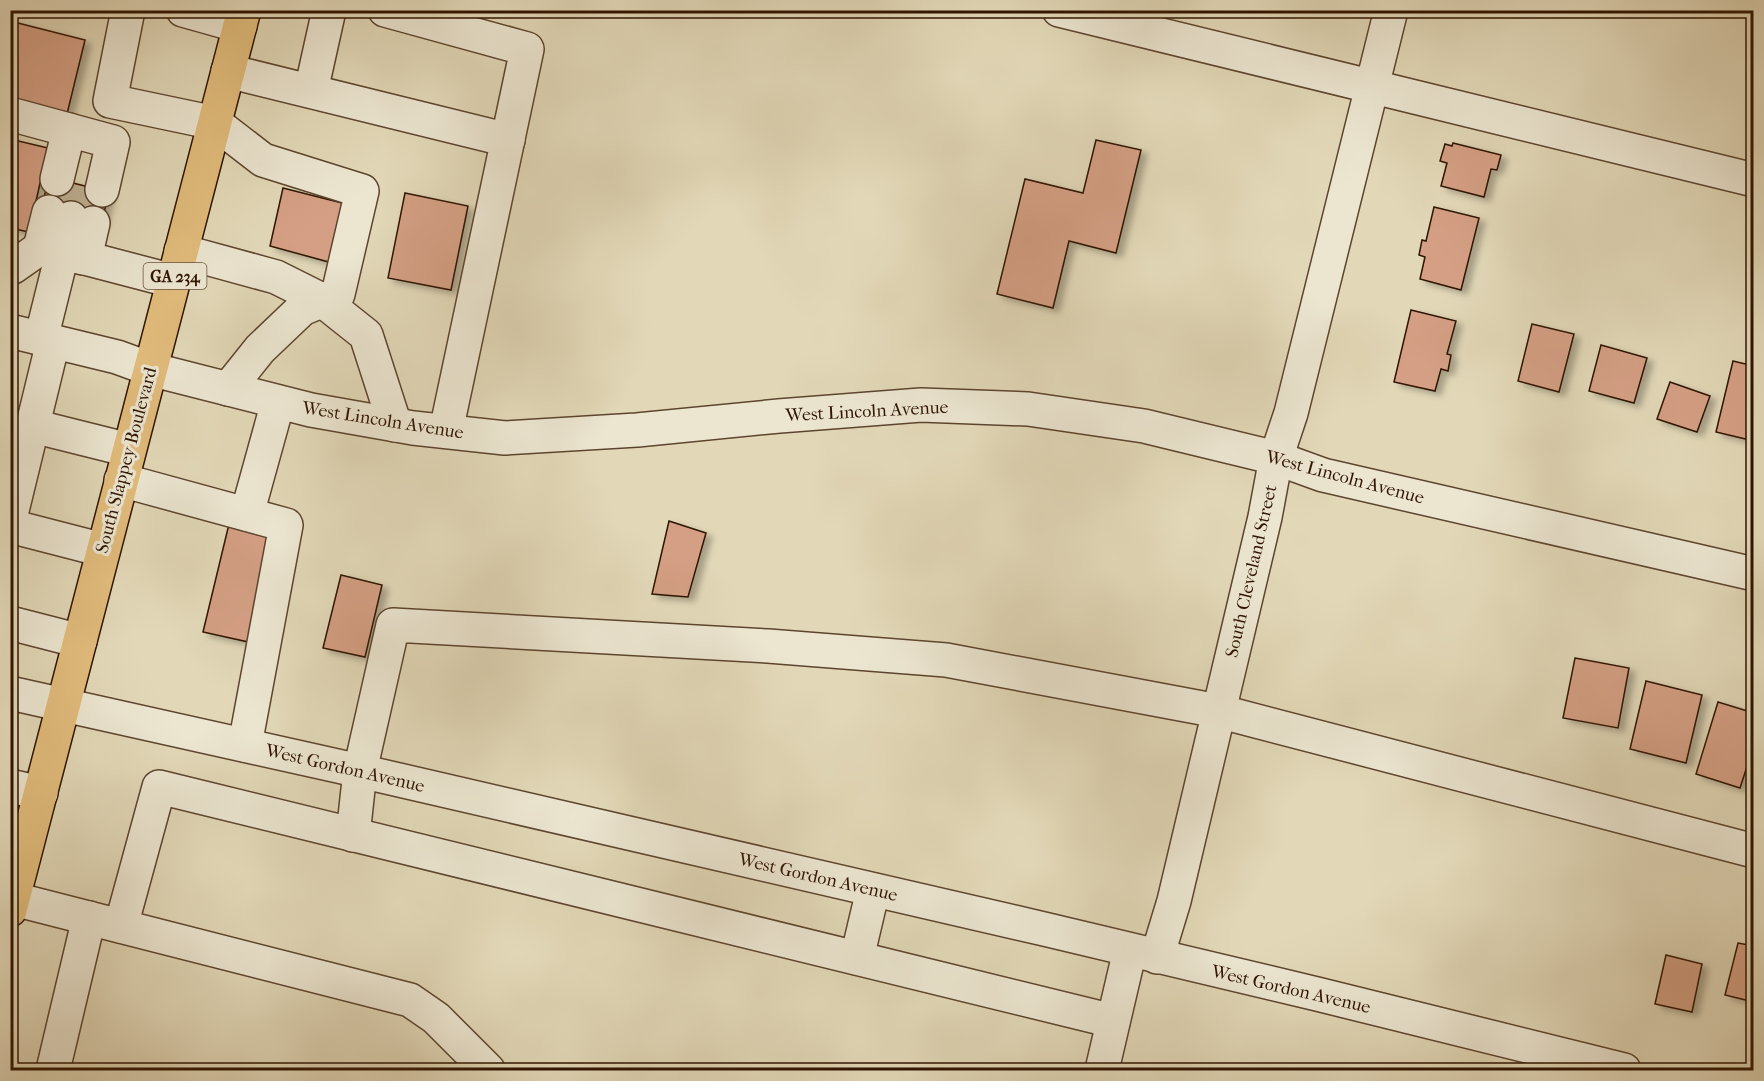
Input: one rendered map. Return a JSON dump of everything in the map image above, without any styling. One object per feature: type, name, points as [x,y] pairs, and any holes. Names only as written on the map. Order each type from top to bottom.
[{"type":"main road","name":"South Slappey Boulevard","points":[[12,905],[26,790],[64,704],[242,18]]},
{"type":"street","points":[[128,10],[110,101],[215,123],[263,160],[362,191],[338,294],[302,309],[260,349],[228,389]]},
{"type":"street","points":[[183,10],[242,18]]},
{"type":"street","points":[[311,91],[329,10]]},
{"type":"street","points":[[385,10],[527,50],[446,431]]},
{"type":"street","points":[[1059,10],[1754,180]]},
{"type":"street","name":"South Cleveland Street","points":[[1102,1071],[1113,1021],[1143,954],[1174,901],[1276,458],[1291,413],[1391,10]]},
{"type":"street","points":[[228,71],[508,140]]},
{"type":"street","points":[[10,114],[80,133],[113,142],[80,185],[80,133]]},
{"type":"street","points":[[10,519],[33,426],[35,337],[71,218]]},
{"type":"street","points":[[10,267],[62,253],[276,277],[322,300],[366,335],[395,425]]},
{"type":"street","name":"West Lincoln Avenue","points":[[35,337],[311,410],[395,425],[506,438],[637,430],[921,405],[1028,408],[1144,426],[1276,458],[1323,474],[1754,574]]},
{"type":"street","points":[[247,514],[278,402]]},
{"type":"street","points":[[33,426],[247,514],[286,525],[245,745]]},
{"type":"street","points":[[10,525],[103,550]]},
{"type":"street","points":[[10,623],[80,641]]},
{"type":"street","points":[[352,835],[360,771],[393,625],[768,646],[946,660],[1218,711],[1754,851]]},
{"type":"street","name":"West Gordon Avenue","points":[[10,693],[360,771],[873,890],[1317,994],[1624,1071]]},
{"type":"street","points":[[121,926],[159,788],[1113,1021]]},
{"type":"street","points":[[857,958],[873,890]]},
{"type":"street","points":[[12,905],[89,918],[410,1000],[436,1018],[488,1071]]},
{"type":"street","points":[[53,1071],[89,918]]},
{"type":"building","points":[[10,21],[85,40],[67,114],[10,100]]},
{"type":"building","points":[[10,139],[48,148],[29,232],[10,228]]},
{"type":"building","points":[[1096,140],[1141,150],[1116,253],[1069,241],[1053,308],[997,294],[1025,179],[1083,193]]},
{"type":"building","points":[[1453,143],[1501,155],[1497,170],[1491,169],[1484,197],[1441,186],[1447,163],[1440,161],[1445,144],[1452,146]]},
{"type":"building","points":[[49,177],[109,192],[101,225],[41,210]]},
{"type":"building","points":[[283,188],[350,205],[336,264],[270,246]]},
{"type":"building","points":[[405,193],[468,206],[451,290],[388,278]]},
{"type":"building","points":[[1434,207],[1479,218],[1461,290],[1420,279],[1425,257],[1419,255],[1422,240],[1426,241]]},
{"type":"building","points":[[1411,310],[1456,321],[1447,354],[1451,355],[1448,371],[1441,369],[1435,391],[1394,382]]},
{"type":"building","points":[[1532,324],[1574,334],[1559,392],[1518,381]]},
{"type":"building","points":[[1601,345],[1647,358],[1634,403],[1589,391]]},
{"type":"building","points":[[1733,361],[1754,366],[1754,441],[1716,432]]},
{"type":"building","points":[[1670,382],[1710,396],[1697,432],[1657,419]]},
{"type":"building","points":[[669,521],[706,533],[688,597],[652,594]]},
{"type":"building","points":[[229,524],[278,535],[253,643],[203,632]]},
{"type":"building","points":[[341,575],[382,585],[365,657],[323,648]]},
{"type":"building","points":[[1575,658],[1629,668],[1618,728],[1563,718]]},
{"type":"building","points":[[1646,681],[1702,695],[1686,763],[1630,749]]},
{"type":"building","points":[[1718,702],[1754,713],[1754,745],[1740,788],[1696,774]]},
{"type":"building","points":[[1738,943],[1754,946],[1754,1002],[1725,995]]},
{"type":"building","points":[[1666,955],[1702,964],[1692,1012],[1655,1004]]},
{"type":"tunnel","points":[[71,218],[79,185]]}]
